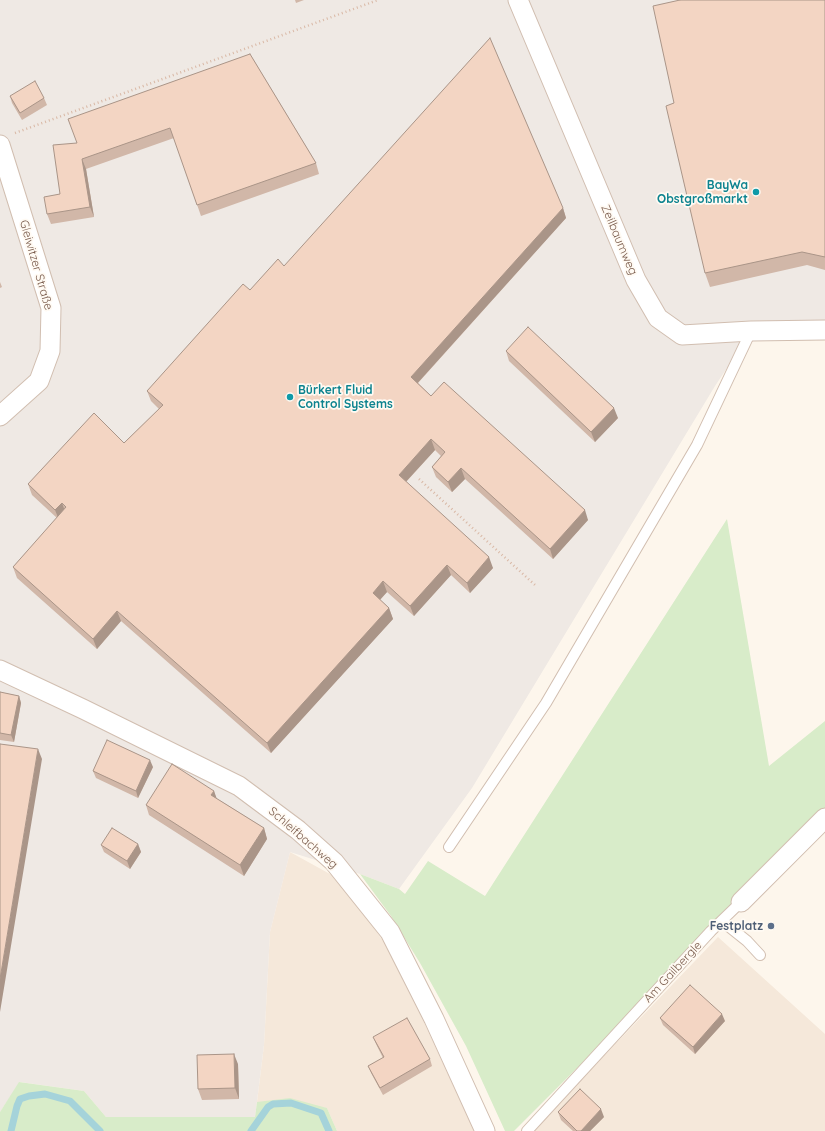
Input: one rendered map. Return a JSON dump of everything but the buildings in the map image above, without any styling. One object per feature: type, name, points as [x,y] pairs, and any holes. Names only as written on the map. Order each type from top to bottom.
[{"type":"street","name":"Zeilbaumweg","points":[[518,0],[636,280],[658,318],[682,335],[751,331],[825,330]]},
{"type":"street","name":"Gleiwitzer Straße","points":[[0,416],[39,381],[50,351],[51,308],[7,139]]},
{"type":"street","name":"Schleifbachweg","points":[[0,670],[239,786],[298,830],[334,862],[390,932],[434,1019],[485,1131]]},
{"type":"street","name":"Am Gailbergle","points":[[741,902],[825,818]]},
{"type":"lane","points":[[449,847],[546,703],[698,445],[751,331]]},
{"type":"lane","name":"Am Gailbergle","points":[[526,1131],[741,902]]},
{"type":"lane","points":[[722,921],[748,941],[760,955]]},
{"type":"path","points":[[7,139],[378,0]]},
{"type":"path","points":[[419,478],[535,585]]},
{"type":"shaded area","points":[[0,0],[825,0],[825,330],[751,332],[715,386],[472,788],[399,889],[360,874],[290,852],[270,932],[264,1045],[255,1117],[106,1117],[84,1091],[20,1082],[0,1112]]},
{"type":"shaded area","points":[[290,852],[339,879],[393,955],[474,1131],[337,1131],[327,1108],[257,1102],[264,1045],[270,932]]},
{"type":"shaded area","points":[[718,937],[825,1034],[825,1131],[532,1131]]},
{"type":"green space","points":[[727,519],[769,766],[825,721],[825,808],[581,1064],[514,1131],[505,1131],[466,1046],[420,963],[391,916],[360,874],[399,889],[405,894],[428,861],[485,896]]},
{"type":"green space","points":[[19,1082],[84,1091],[106,1117],[255,1117],[257,1102],[290,1098],[327,1108],[337,1131],[0,1131],[0,1112]]},
{"type":"waterway","points":[[11,1131],[20,1099],[45,1094],[70,1101],[100,1131]]},
{"type":"waterway","points":[[251,1131],[268,1107],[273,1104],[291,1103],[321,1113],[329,1131]]},
{"type":"place","name":"BayWa Obstgroßmarkt","points":[[756,192]]},
{"type":"place","name":"Bürkert Fluid Control Systems","points":[[290,397]]},
{"type":"place","name":"Festplatz","points":[[771,926]]}]
